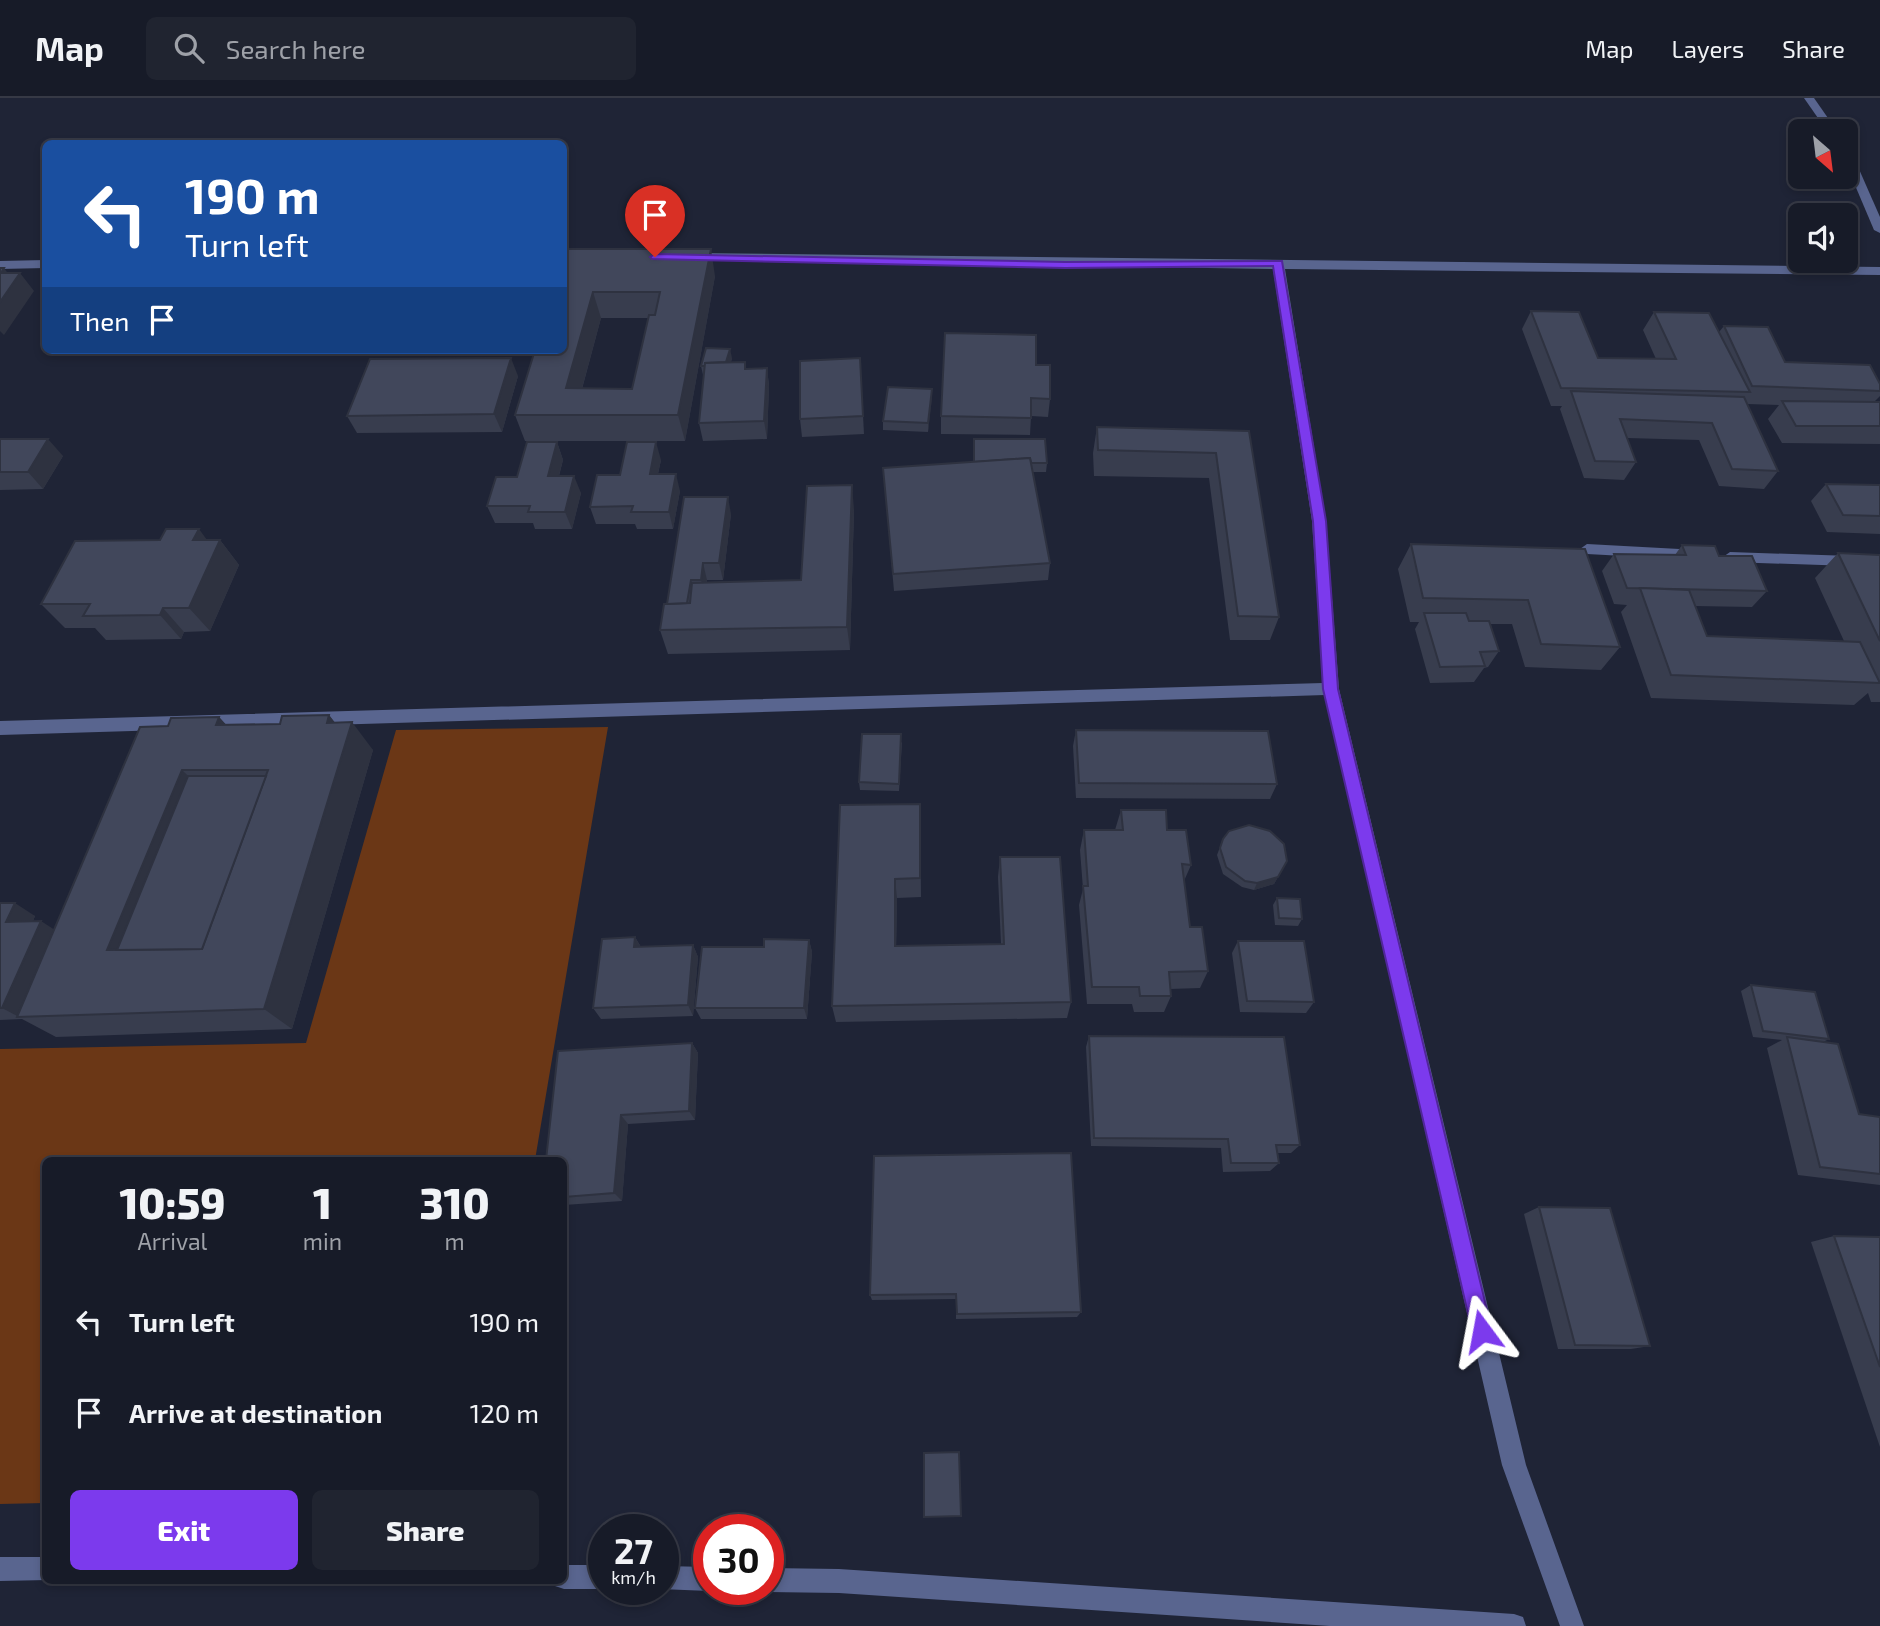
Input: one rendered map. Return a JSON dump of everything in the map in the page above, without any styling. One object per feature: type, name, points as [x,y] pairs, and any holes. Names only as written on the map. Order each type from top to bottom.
[{"type":"street","points":[[1809,98],[1824,119]]},
{"type":"street","points":[[1858,179],[1880,230]]},
{"type":"street","points":[[678,257],[1065,265],[1278,263],[1880,271]]},
{"type":"street","points":[[1278,263],[1319,521],[1331,689],[1514,1465],[1572,1626]]},
{"type":"street","points":[[0,265],[42,264]]},
{"type":"street","points":[[1587,549],[1880,562]]},
{"type":"street","points":[[0,728],[1331,689]]},
{"type":"street","points":[[0,1569],[42,1569]]},
{"type":"street","points":[[567,1577],[588,1577]]},
{"type":"street","points":[[784,1580],[839,1581],[1514,1626]]},
{"type":"shaded area","points":[[608,727],[536,1157],[42,1157],[42,1503],[0,1504],[0,1049],[306,1043],[396,730]]},
{"type":"building","points":[[567,249],[711,249],[678,415],[515,415],[534,354],[567,354]],"holes":[[[593,292],[660,292],[655,315],[649,315],[632,389],[566,388]]]},
{"type":"building","points":[[0,268],[4,268],[1,273],[20,273],[0,302]]},
{"type":"building","points":[[1531,311],[1579,312],[1598,358],[1676,359],[1654,312],[1709,313],[1750,392],[1561,388]]},
{"type":"building","points":[[1724,326],[1768,327],[1785,362],[1870,365],[1880,384],[1880,391],[1752,386]]},
{"type":"building","points":[[945,333],[1036,335],[1036,365],[1050,365],[1050,399],[1031,398],[1031,418],[941,416]]},
{"type":"building","points":[[706,348],[730,349],[726,362],[705,363],[705,366],[701,366]]},
{"type":"building","points":[[511,358],[494,414],[347,416],[370,359]]},
{"type":"building","points":[[860,358],[863,416],[800,419],[800,361]]},
{"type":"building","points":[[745,362],[745,369],[767,368],[764,421],[699,423],[705,363]]},
{"type":"building","points":[[888,387],[932,389],[928,423],[883,421]]},
{"type":"building","points":[[1571,391],[1744,397],[1778,471],[1732,469],[1712,423],[1620,419],[1636,462],[1595,461]]},
{"type":"building","points":[[1782,401],[1880,402],[1880,426],[1796,426]]},
{"type":"building","points":[[1097,427],[1249,431],[1279,617],[1238,616],[1216,453],[1098,450]]},
{"type":"building","points":[[0,439],[48,439],[28,472],[0,472]]},
{"type":"building","points":[[974,439],[1045,439],[1047,463],[1031,463],[1030,458],[974,462]]},
{"type":"building","points":[[527,442],[557,442],[548,476],[574,476],[565,512],[528,512],[530,506],[487,506],[496,477],[517,477]]},
{"type":"building","points":[[627,442],[656,442],[650,474],[676,474],[669,512],[631,512],[633,506],[590,507],[597,475],[620,475]]},
{"type":"building","points":[[1030,458],[1050,563],[893,574],[883,468]]},
{"type":"building","points":[[1826,484],[1880,485],[1880,516],[1843,515]]},
{"type":"building","points":[[852,485],[847,627],[660,630],[664,604],[690,603],[692,583],[801,580],[807,486]]},
{"type":"building","points":[[684,497],[728,497],[719,563],[703,563],[701,580],[691,580],[687,603],[667,604]]},
{"type":"building","points":[[166,529],[199,529],[193,540],[220,540],[189,608],[163,608],[160,615],[83,616],[90,604],[41,604],[75,541],[160,540]]},
{"type":"building","points":[[1411,544],[1585,549],[1620,647],[1541,644],[1528,600],[1423,598]]},
{"type":"building","points":[[1682,545],[1715,546],[1719,556],[1752,556],[1767,591],[1627,588],[1614,554],[1686,555]]},
{"type":"building","points":[[1838,553],[1880,555],[1880,641]]},
{"type":"building","points":[[1640,588],[1689,590],[1707,636],[1860,642],[1880,683],[1671,675]]},
{"type":"building","points":[[1424,613],[1466,613],[1469,621],[1489,621],[1499,651],[1480,652],[1485,666],[1440,667]]},
{"type":"building","points":[[329,715],[327,723],[352,722],[264,1009],[17,1017],[140,727],[168,726],[171,718],[219,717],[216,725],[280,724],[282,716]],"holes":[[[182,770],[268,770],[202,949],[107,950]]]},
{"type":"building","points":[[1076,730],[1268,731],[1277,784],[1079,783]]},
{"type":"building","points":[[862,734],[901,734],[899,784],[859,782]]},
{"type":"building","points":[[188,776],[266,776],[202,949],[117,950]]},
{"type":"building","points":[[920,804],[920,878],[895,879],[895,946],[1004,944],[1000,857],[1060,857],[1071,1002],[832,1006],[840,805]]},
{"type":"building","points":[[1121,810],[1166,810],[1167,830],[1186,830],[1191,865],[1182,864],[1190,927],[1202,927],[1208,971],[1169,972],[1171,996],[1140,996],[1139,987],[1092,987],[1083,886],[1088,886],[1084,830],[1123,830]]},
{"type":"building","points":[[1249,825],[1270,831],[1284,844],[1287,861],[1278,877],[1257,883],[1245,881],[1226,867],[1220,848],[1223,839],[1229,831]]},
{"type":"building","points":[[1277,898],[1300,899],[1302,919],[1279,918]]},
{"type":"building","points":[[0,903],[15,903],[6,922],[41,921],[2,1008],[0,1008]]},
{"type":"building","points":[[635,937],[634,947],[693,945],[688,1005],[593,1008],[602,939]]},
{"type":"building","points":[[764,939],[809,940],[804,1008],[695,1008],[702,947],[764,947]]},
{"type":"building","points":[[1238,941],[1304,941],[1314,1002],[1247,1001]]},
{"type":"building","points":[[1751,985],[1815,992],[1829,1039],[1763,1031]]},
{"type":"building","points":[[1089,1036],[1284,1037],[1300,1145],[1276,1145],[1279,1163],[1231,1163],[1228,1139],[1094,1138]]},
{"type":"building","points":[[1787,1037],[1838,1044],[1859,1114],[1880,1117],[1880,1174],[1820,1167]]},
{"type":"building","points":[[692,1043],[689,1111],[621,1115],[614,1193],[567,1197],[567,1157],[546,1157],[558,1051]]},
{"type":"building","points":[[1071,1153],[1081,1312],[957,1314],[956,1294],[870,1295],[874,1156]]},
{"type":"building","points":[[1539,1207],[1610,1208],[1650,1346],[1575,1345]]},
{"type":"building","points":[[1834,1236],[1880,1237],[1880,1367]]},
{"type":"building","points":[[959,1452],[961,1516],[924,1517],[924,1453]]},
{"type":"route","points":[[655,257],[1065,265],[1278,263],[1319,521],[1331,689],[1482,1331]]}]
